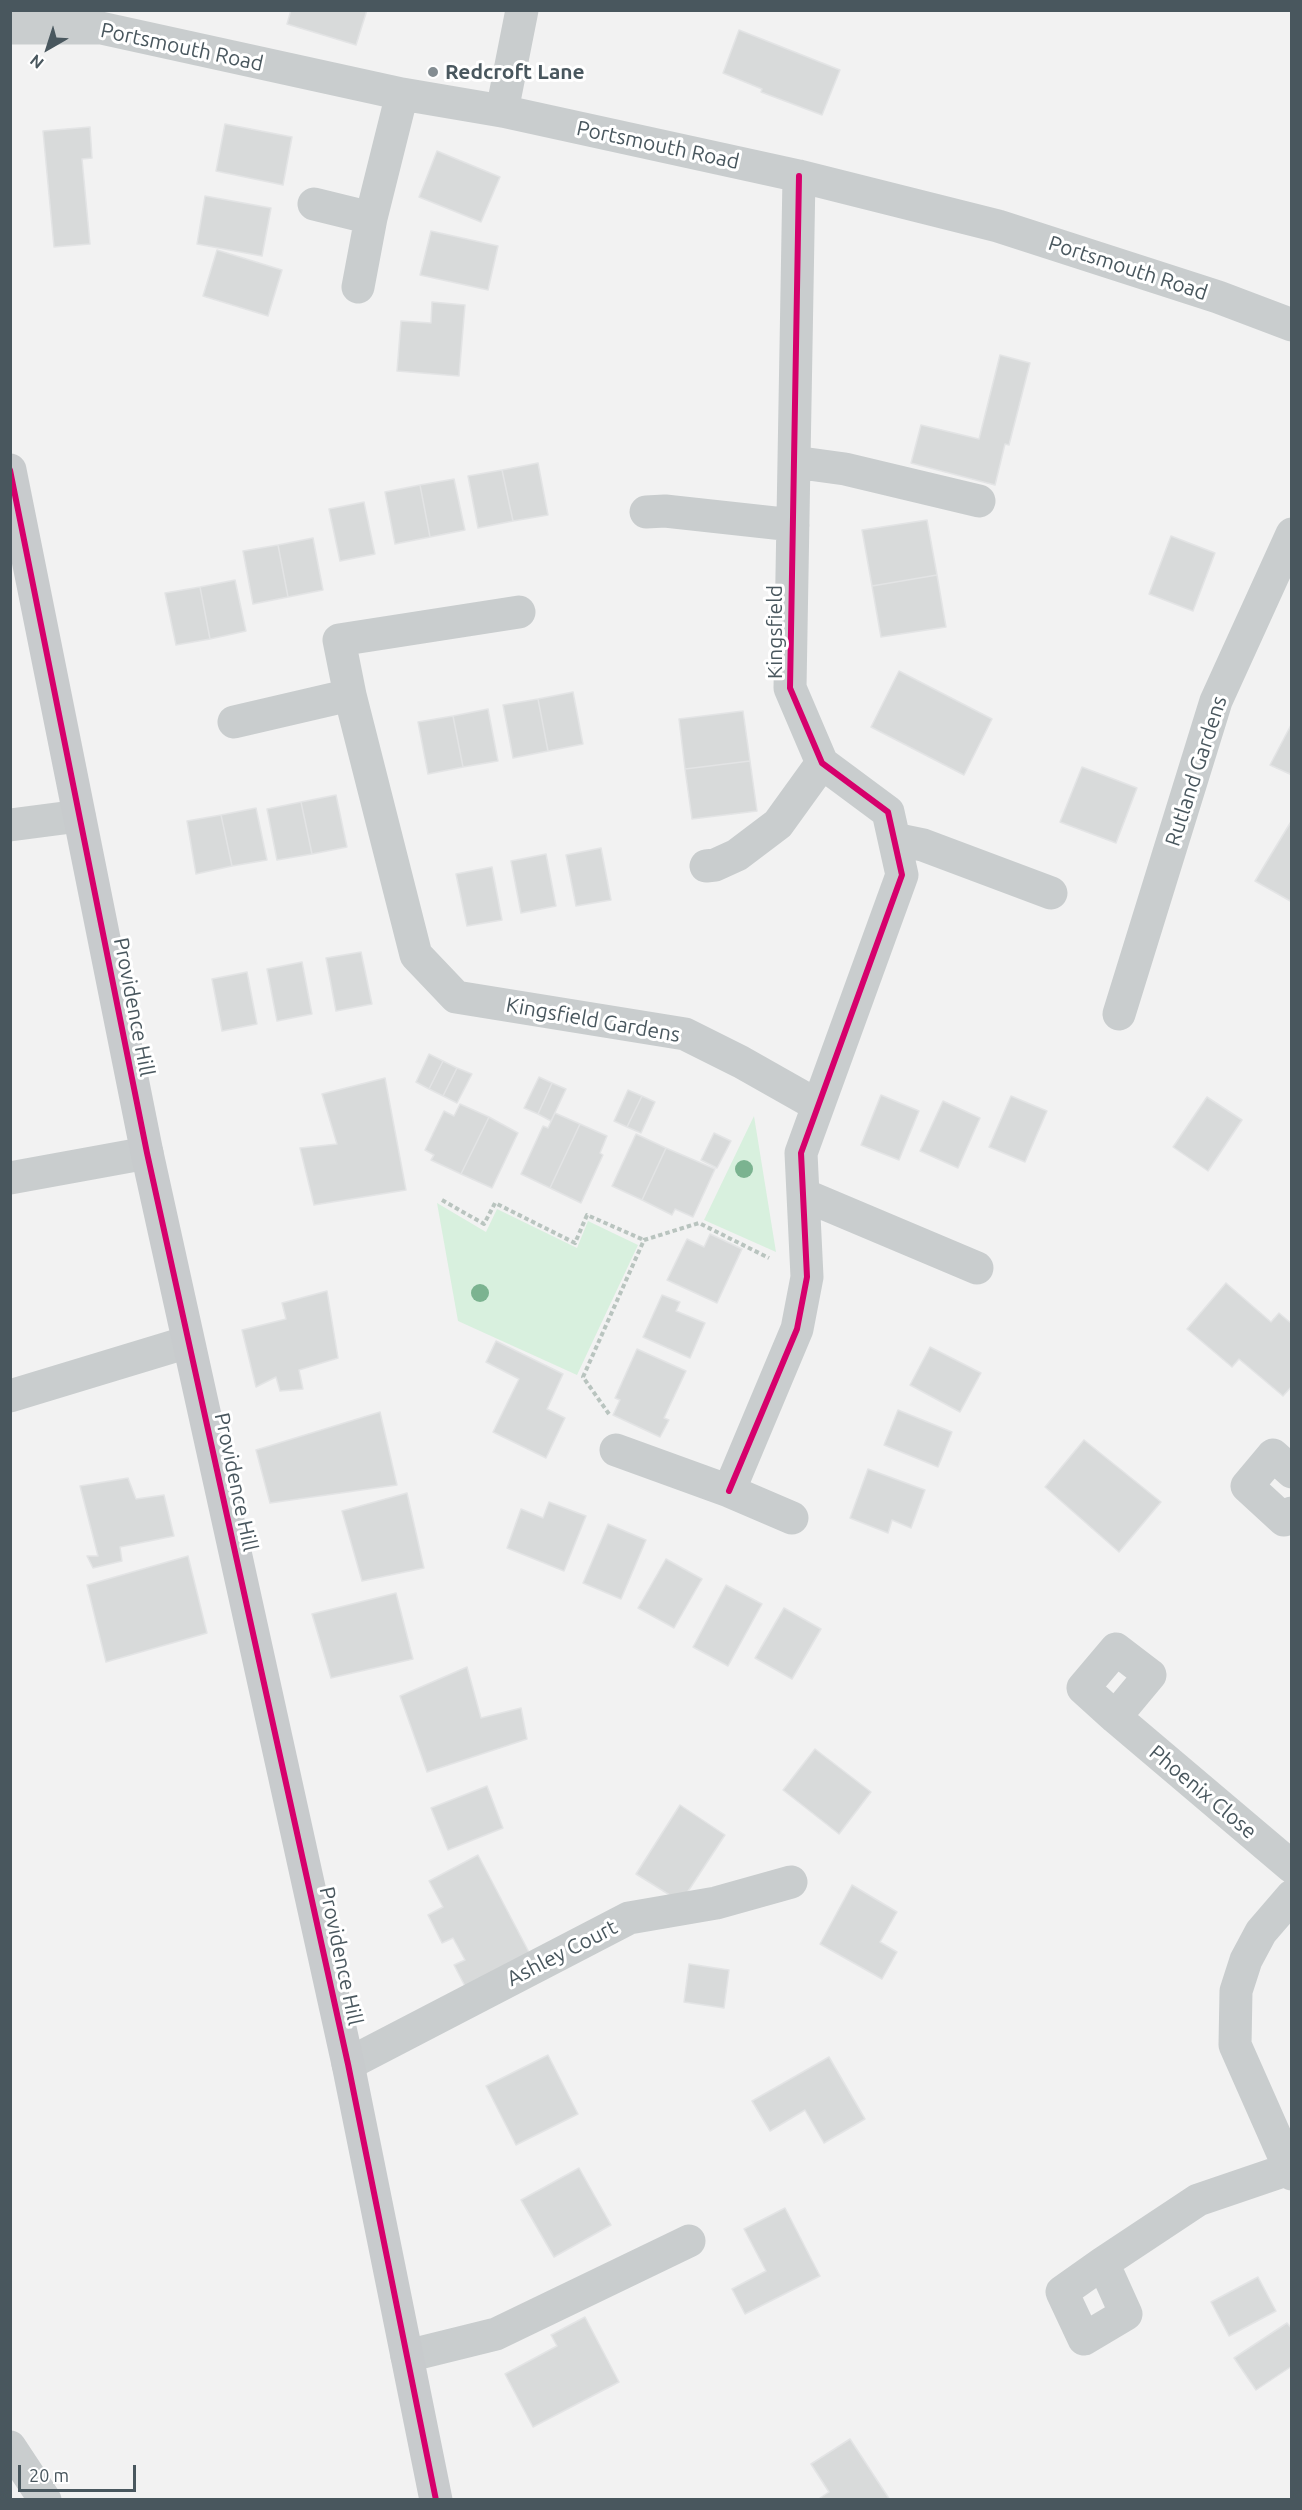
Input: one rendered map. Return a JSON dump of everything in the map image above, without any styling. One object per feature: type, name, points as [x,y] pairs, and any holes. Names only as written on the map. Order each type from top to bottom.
[{"type":"main road","name":"Providence Hill","points":[[10,470],[147,1153],[348,2064],[436,2499]]},
{"type":"street","points":[[502,111],[522,10]]},
{"type":"street","name":"Portsmouth Road","points":[[10,28],[101,28],[402,94],[502,111],[800,176],[998,226],[1218,297],[1292,325]]},
{"type":"street","points":[[358,287],[371,218],[402,94]]},
{"type":"street","name":"Kingsfield","points":[[800,176],[790,688],[822,763]]},
{"type":"street","points":[[314,204],[371,218]]},
{"type":"street","points":[[794,462],[845,469],[980,501]]},
{"type":"street","points":[[646,512],[665,511],[793,525]]},
{"type":"street","name":"Rutland Gardens","points":[[1119,1014],[1216,701],[1292,534]]},
{"type":"street","name":"Kingsfield Gardens","points":[[519,612],[339,640],[350,695],[416,955],[456,997],[685,1034],[741,1062],[817,1105]]},
{"type":"street","points":[[234,722],[350,695]]},
{"type":"street","points":[[706,866],[715,865],[736,855],[778,824],[822,763],[888,812],[902,875],[801,1153],[807,1277],[798,1329],[729,1491]]},
{"type":"street","points":[[10,825],[79,816]]},
{"type":"street","points":[[894,839],[923,845],[1051,893]]},
{"type":"street","points":[[10,1178],[147,1153]]},
{"type":"street","points":[[804,1195],[977,1268]]},
{"type":"street","points":[[10,1396],[188,1342]]},
{"type":"street","points":[[616,1450],[729,1491],[792,1518]]},
{"type":"street","points":[[1292,1472],[1273,1455],[1247,1486],[1284,1520],[1292,1513]]},
{"type":"street","name":"Phoenix Close","points":[[1115,1717],[1292,1867]]},
{"type":"street","name":"Ashley Court","points":[[348,2064],[629,1918],[716,1903],[790,1882]]},
{"type":"street","points":[[1103,2263],[1198,2200],[1290,2171],[1235,2045],[1236,1991],[1246,1960],[1261,1932],[1292,1896]]},
{"type":"street","points":[[407,2356],[496,2334],[689,2241]]},
{"type":"street","points":[[10,2447],[45,2499]]},
{"type":"path","points":[[442,1200],[484,1224],[495,1203],[575,1243],[587,1215],[645,1240],[699,1222],[807,1277]]},
{"type":"path","points":[[616,1450],[611,1419],[583,1377],[645,1240]]},
{"type":"green space","points":[[754,1116],[776,1252],[704,1220]]},
{"type":"green space","points":[[437,1203],[486,1232],[497,1209],[577,1248],[588,1221],[638,1245],[577,1375],[458,1321]]},
{"type":"building","points":[[291,10],[367,10],[356,45],[287,24]]},
{"type":"building","points":[[739,30],[840,70],[822,115],[761,92],[762,89],[723,73]]},
{"type":"building","points":[[225,124],[292,137],[283,185],[216,171]]},
{"type":"building","points":[[90,127],[92,158],[82,159],[90,244],[54,247],[43,131]]},
{"type":"building","points":[[437,151],[500,177],[481,222],[419,197]]},
{"type":"building","points":[[205,196],[271,208],[262,256],[197,244]]},
{"type":"building","points":[[431,231],[498,246],[488,290],[420,275]]},
{"type":"building","points":[[217,250],[282,270],[268,316],[203,296]]},
{"type":"building","points":[[432,302],[465,305],[459,376],[397,371],[401,321],[431,323]]},
{"type":"building","points":[[1000,355],[1030,363],[1009,445],[1005,444],[995,485],[911,463],[921,425],[979,439]]},
{"type":"building","points":[[538,463],[548,515],[513,521],[502,470]]},
{"type":"building","points":[[502,470],[513,521],[478,528],[468,476]]},
{"type":"building","points":[[454,479],[465,530],[430,537],[420,485]]},
{"type":"building","points":[[420,485],[430,537],[395,544],[385,492]]},
{"type":"building","points":[[364,502],[375,554],[340,561],[329,509]]},
{"type":"building","points":[[927,520],[937,575],[872,586],[862,530]]},
{"type":"building","points":[[1171,536],[1215,553],[1193,611],[1149,594]]},
{"type":"building","points":[[313,538],[323,590],[288,597],[278,545]]},
{"type":"building","points":[[278,545],[288,597],[253,604],[243,551]]},
{"type":"building","points":[[937,575],[946,627],[881,637],[872,586]]},
{"type":"building","points":[[235,580],[246,631],[210,639],[200,587]]},
{"type":"building","points":[[200,587],[210,639],[176,645],[165,593]]},
{"type":"building","points":[[899,671],[992,719],[964,775],[871,727]]},
{"type":"building","points":[[573,692],[583,744],[548,751],[538,699]]},
{"type":"building","points":[[538,699],[548,751],[513,758],[503,705]]},
{"type":"building","points":[[488,709],[498,761],[463,767],[453,716]]},
{"type":"building","points":[[743,711],[750,761],[685,769],[679,719]]},
{"type":"building","points":[[453,716],[463,767],[428,774],[418,722]]},
{"type":"building","points":[[1292,723],[1292,775],[1270,765]]},
{"type":"building","points":[[750,761],[757,811],[692,819],[685,769]]},
{"type":"building","points":[[1082,767],[1137,788],[1116,843],[1060,822]]},
{"type":"building","points":[[336,795],[347,847],[312,854],[301,802]]},
{"type":"building","points":[[301,802],[312,854],[277,860],[267,809]]},
{"type":"building","points":[[256,808],[267,860],[232,866],[221,815]]},
{"type":"building","points":[[221,815],[232,866],[196,874],[187,821]]},
{"type":"building","points":[[1292,820],[1292,902],[1255,881]]},
{"type":"building","points":[[601,848],[611,900],[576,906],[566,855]]},
{"type":"building","points":[[546,854],[556,906],[521,913],[511,861]]},
{"type":"building","points":[[492,867],[502,920],[467,926],[456,874]]},
{"type":"building","points":[[361,952],[372,1004],[336,1011],[326,958]]},
{"type":"building","points":[[302,962],[312,1014],[277,1021],[267,969]]},
{"type":"building","points":[[247,972],[257,1024],[222,1031],[212,979]]},
{"type":"building","points":[[429,1054],[443,1061],[429,1089],[416,1082]]},
{"type":"building","points":[[443,1061],[457,1068],[443,1096],[429,1089]]},
{"type":"building","points":[[457,1068],[472,1074],[457,1103],[443,1096]]},
{"type":"building","points":[[539,1077],[552,1083],[538,1114],[524,1108]]},
{"type":"building","points":[[385,1078],[406,1190],[314,1205],[300,1148],[337,1144],[322,1094]]},
{"type":"building","points":[[552,1083],[566,1089],[551,1121],[538,1114]]},
{"type":"building","points":[[628,1090],[642,1096],[627,1127],[614,1121]]},
{"type":"building","points":[[881,1095],[919,1111],[899,1160],[861,1145]]},
{"type":"building","points":[[642,1096],[655,1102],[641,1133],[627,1127]]},
{"type":"building","points":[[1011,1096],[1047,1111],[1025,1162],[989,1147]]},
{"type":"building","points":[[1207,1097],[1242,1120],[1208,1171],[1173,1147]]},
{"type":"building","points":[[943,1101],[980,1118],[958,1168],[920,1151]]},
{"type":"building","points":[[460,1104],[489,1117],[461,1174],[431,1160],[434,1155],[425,1150],[444,1111],[454,1116]]},
{"type":"building","points":[[555,1113],[580,1124],[550,1188],[521,1174],[543,1126],[548,1128]]},
{"type":"building","points":[[489,1117],[518,1133],[492,1188],[461,1174]]},
{"type":"building","points":[[580,1124],[607,1136],[600,1153],[603,1155],[581,1203],[550,1188]]},
{"type":"building","points":[[714,1133],[731,1141],[717,1168],[701,1160]]},
{"type":"building","points":[[636,1134],[666,1148],[642,1200],[612,1186]]},
{"type":"building","points":[[666,1148],[715,1169],[693,1217],[675,1209],[672,1215],[642,1200]]},
{"type":"building","points":[[710,1234],[742,1249],[717,1303],[667,1280],[687,1239],[704,1247]]},
{"type":"building","points":[[1226,1283],[1271,1322],[1279,1313],[1292,1324],[1292,1386],[1283,1396],[1239,1359],[1232,1367],[1187,1329]]},
{"type":"building","points":[[327,1291],[338,1358],[299,1370],[303,1389],[280,1391],[276,1377],[256,1387],[242,1330],[286,1319],[282,1303]]},
{"type":"building","points":[[662,1295],[680,1302],[676,1311],[705,1323],[690,1358],[643,1337]]},
{"type":"building","points":[[496,1341],[563,1374],[547,1409],[565,1418],[546,1458],[493,1432],[519,1379],[486,1362]]},
{"type":"building","points":[[930,1347],[981,1373],[960,1412],[910,1385]]},
{"type":"building","points":[[637,1349],[686,1371],[664,1418],[669,1420],[660,1437],[613,1415],[620,1400],[615,1398]]},
{"type":"building","points":[[898,1410],[952,1432],[938,1467],[884,1445]]},
{"type":"building","points":[[380,1412],[397,1485],[270,1503],[256,1450]]},
{"type":"building","points":[[1084,1440],[1161,1502],[1119,1552],[1045,1487]]},
{"type":"building","points":[[868,1469],[925,1490],[911,1528],[892,1520],[888,1533],[850,1518]]},
{"type":"building","points":[[128,1478],[136,1499],[164,1495],[174,1536],[120,1547],[122,1561],[93,1568],[87,1556],[98,1556],[80,1486]]},
{"type":"building","points":[[407,1493],[424,1568],[362,1581],[342,1511]]},
{"type":"building","points":[[549,1502],[586,1516],[564,1571],[507,1548],[521,1509],[543,1518]]},
{"type":"building","points":[[608,1524],[646,1540],[621,1599],[583,1583]]},
{"type":"building","points":[[188,1556],[207,1633],[106,1662],[87,1585]]},
{"type":"building","points":[[666,1559],[702,1579],[674,1628],[638,1608]]},
{"type":"building","points":[[726,1585],[762,1604],[728,1666],[693,1647]]},
{"type":"building","points":[[396,1593],[413,1659],[331,1678],[312,1614]]},
{"type":"building","points":[[784,1608],[821,1629],[792,1679],[755,1658]]},
{"type":"building","points":[[467,1667],[481,1718],[521,1708],[527,1739],[427,1772],[400,1696]]},
{"type":"building","points":[[815,1749],[871,1792],[839,1834],[783,1790]]},
{"type":"building","points":[[487,1786],[503,1828],[448,1850],[431,1808]]},
{"type":"building","points":[[680,1805],[725,1835],[681,1902],[636,1874]]},
{"type":"building","points":[[478,1855],[531,1956],[467,1990],[454,1965],[465,1960],[453,1938],[442,1943],[428,1915],[443,1907],[429,1881]]},
{"type":"building","points":[[852,1885],[897,1912],[880,1942],[897,1952],[882,1979],[820,1944]]},
{"type":"building","points":[[689,1964],[729,1970],[724,2008],[684,2002]]},
{"type":"building","points":[[548,2055],[578,2114],[516,2145],[486,2086]]},
{"type":"building","points":[[829,2057],[865,2119],[824,2143],[805,2110],[770,2131],[752,2101]]},
{"type":"building","points":[[579,2168],[611,2225],[554,2257],[521,2200]]},
{"type":"building","points":[[785,2208],[820,2276],[745,2314],[732,2289],[766,2271],[744,2229]]},
{"type":"building","points":[[1258,2277],[1276,2311],[1229,2336],[1211,2302]]},
{"type":"building","points":[[585,2317],[619,2382],[533,2427],[505,2374],[557,2346],[551,2335]]},
{"type":"building","points":[[1287,2323],[1292,2329],[1292,2366],[1256,2390],[1234,2358]]},
{"type":"building","points":[[850,2439],[890,2500],[817,2500],[829,2492],[811,2464]]},
{"type":"cycle path","points":[[729,1491],[797,1329],[807,1277],[801,1153],[902,875],[888,812],[822,763],[790,688],[799,176]]},
{"type":"cycle path","points":[[10,470],[147,1153],[348,2064],[436,2500]]},
{"type":"place","name":"Redcroft Lane","points":[[433,72]]}]
